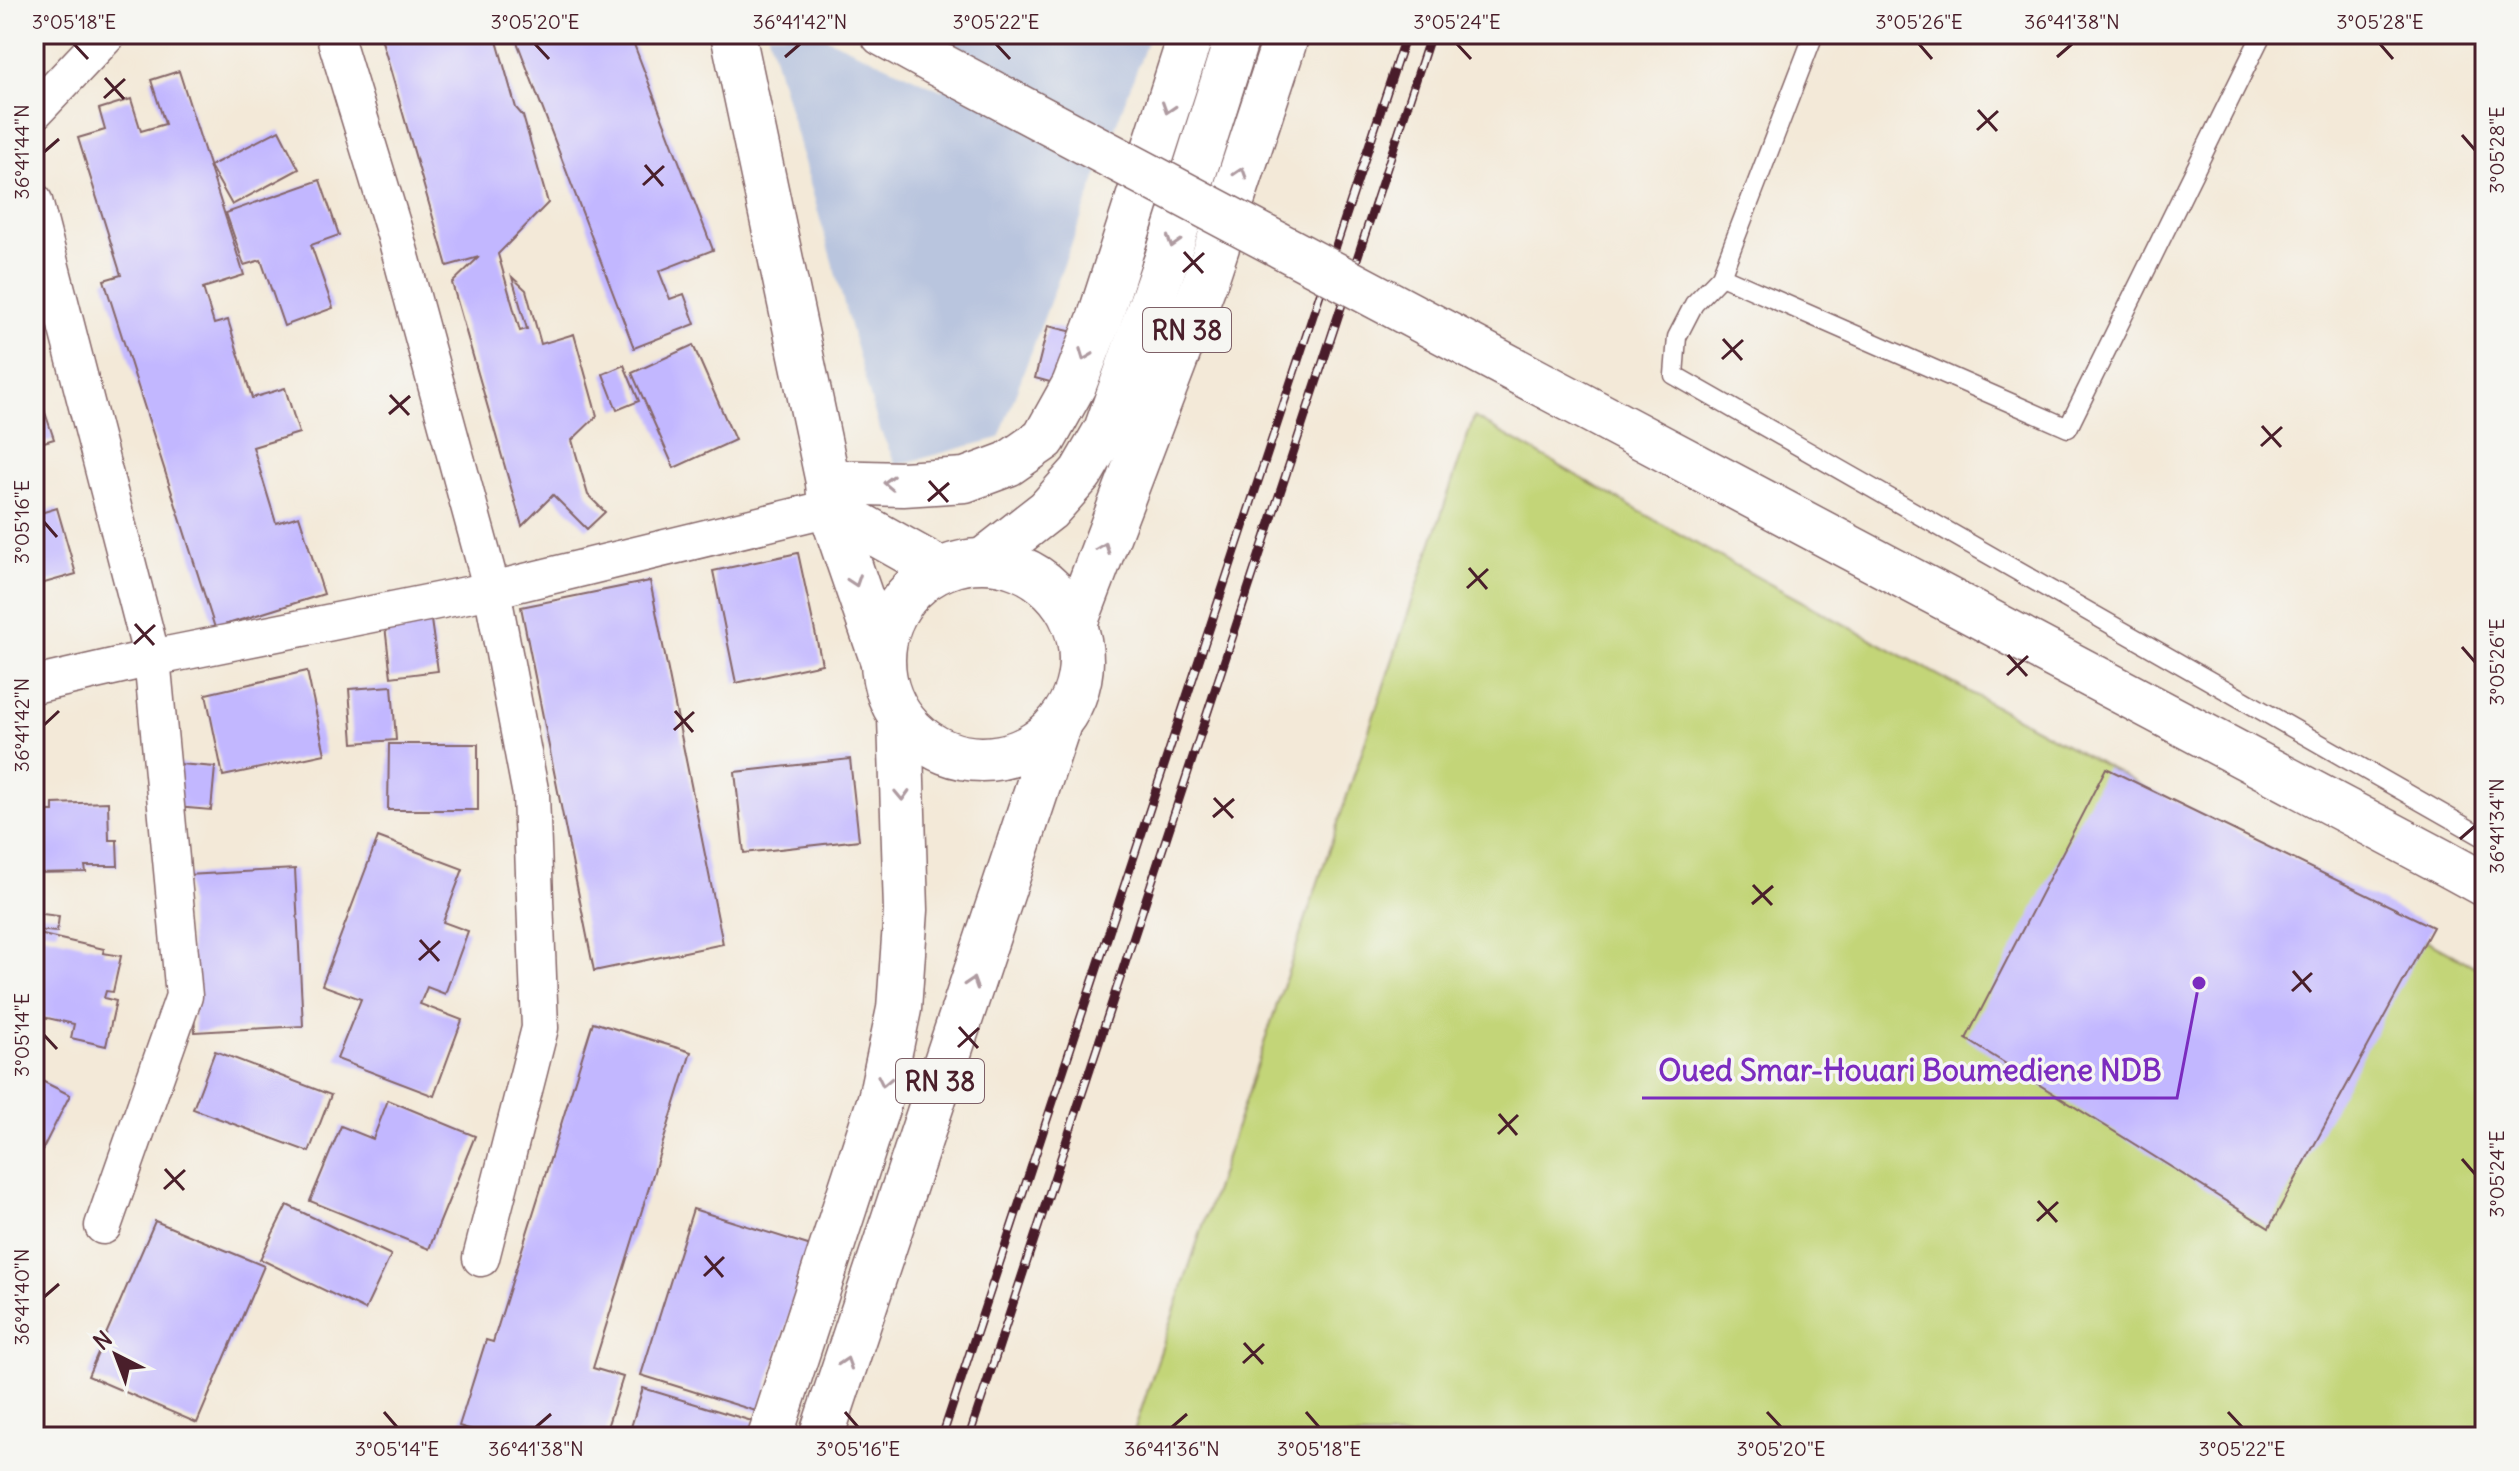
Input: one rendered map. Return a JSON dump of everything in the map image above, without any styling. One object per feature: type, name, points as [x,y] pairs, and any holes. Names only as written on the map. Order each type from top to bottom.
[{"type":"main road","points":[[733,34],[829,495],[882,659]]},
{"type":"main road","points":[[883,34],[2485,885]]},
{"type":"main road","points":[[829,495],[903,484],[965,480],[1008,464],[1044,439],[1074,385],[1099,320],[1191,34]]},
{"type":"main road","name":"RN 38","points":[[984,560],[1048,510],[1081,473],[1106,430],[1167,258],[1238,34]]},
{"type":"main road","name":"RN 38","points":[[1076,621],[1208,274],[1287,34]]},
{"type":"main road","points":[[829,495],[939,569]]},
{"type":"main road","name":"RN 38","points":[[821,1437],[1058,726],[1074,703],[1082,676],[1083,648],[1076,621],[1036,574],[1005,561],[971,560],[939,569],[909,591],[889,623],[882,659],[887,689],[900,717],[926,743],[959,758],[995,759],[1029,748],[1058,726]]},
{"type":"main road","name":"RN 38","points":[[770,1437],[880,1099],[899,1009],[906,910],[900,717]]},
{"type":"street","points":[[34,112],[108,34]]},
{"type":"street","points":[[334,34],[395,234],[492,590],[531,795],[540,1028],[481,1258]]},
{"type":"street","points":[[34,201],[152,658],[184,996],[103,1226]]},
{"type":"street","points":[[34,685],[152,658],[492,590],[829,495]]},
{"type":"lane","points":[[1814,34],[1721,276],[1694,304],[1677,337],[1674,375],[2485,838]]},
{"type":"lane","points":[[1721,276],[2068,428],[2262,34]]},
{"type":"shaded area","points":[[768,34],[818,34],[943,91],[955,46],[945,34],[1150,34],[999,438],[896,465],[878,425]]},
{"type":"green space","points":[[1474,417],[1711,552],[2485,972],[2485,1437],[1132,1437]]},
{"type":"building","points":[[380,34],[495,34],[548,203],[498,254],[520,331],[527,329],[512,277],[526,290],[541,344],[574,334],[597,416],[572,440],[588,495],[605,512],[587,529],[553,495],[522,526],[452,283],[479,257],[447,266]]},
{"type":"building","points":[[514,34],[630,34],[713,250],[659,271],[670,299],[684,294],[695,324],[634,348]]},
{"type":"building","points":[[179,71],[244,275],[203,288],[214,324],[228,320],[252,398],[285,388],[299,433],[253,447],[276,523],[299,516],[324,594],[215,628],[104,280],[121,275],[78,138],[105,130],[99,109],[131,99],[141,131],[165,124],[151,80]]},
{"type":"building","points":[[279,130],[299,169],[232,205],[210,166]]},
{"type":"building","points":[[320,180],[339,235],[311,245],[333,308],[284,326],[261,260],[244,265],[226,213]]},
{"type":"building","points":[[1048,326],[1078,333],[1065,386],[1035,378]]},
{"type":"building","points":[[693,345],[735,440],[674,468],[632,373]]},
{"type":"building","points":[[624,365],[639,401],[617,410],[603,374]]},
{"type":"building","points":[[34,380],[54,439],[34,445]]},
{"type":"building","points":[[57,508],[76,574],[34,586],[34,515]]},
{"type":"building","points":[[798,553],[822,664],[736,683],[713,571]]},
{"type":"building","points":[[650,581],[723,944],[594,971],[521,607]]},
{"type":"building","points":[[431,620],[438,671],[391,677],[385,626]]},
{"type":"building","points":[[307,671],[325,754],[223,776],[206,694]]},
{"type":"building","points":[[392,686],[396,740],[353,743],[349,689]]},
{"type":"building","points":[[389,744],[478,744],[478,810],[388,810]]},
{"type":"building","points":[[850,759],[859,840],[744,853],[735,772]]},
{"type":"building","points":[[179,764],[215,767],[211,810],[176,807]]},
{"type":"building","points":[[2106,768],[2433,927],[2269,1228],[1966,1039]]},
{"type":"building","points":[[108,802],[109,840],[117,840],[118,866],[85,866],[86,872],[34,873],[34,803],[38,803],[39,811],[53,811],[53,804]]},
{"type":"building","points":[[378,837],[463,869],[443,922],[468,931],[445,994],[427,987],[420,1004],[462,1020],[434,1096],[337,1059],[361,999],[322,985]]},
{"type":"building","points":[[295,869],[303,1026],[195,1032],[187,875]]},
{"type":"building","points":[[34,913],[59,916],[57,932],[34,930]]},
{"type":"building","points":[[34,933],[104,949],[103,953],[121,956],[113,992],[106,991],[104,998],[116,1001],[106,1046],[71,1038],[74,1024],[34,1015]]},
{"type":"building","points":[[593,1022],[691,1052],[593,1368],[623,1377],[604,1437],[495,1437],[459,1426],[486,1340],[493,1342]]},
{"type":"building","points":[[215,1051],[331,1095],[309,1152],[193,1109]]},
{"type":"building","points":[[34,1077],[70,1095],[34,1166]]},
{"type":"building","points":[[388,1100],[475,1136],[429,1249],[310,1201],[341,1126],[373,1139]]},
{"type":"building","points":[[287,1205],[391,1255],[365,1310],[260,1259]]},
{"type":"building","points":[[693,1209],[811,1246],[759,1412],[641,1375]]},
{"type":"building","points":[[155,1221],[264,1266],[197,1423],[88,1376]]},
{"type":"building","points":[[643,1388],[755,1422],[751,1437],[628,1437]]},
{"type":"railway","points":[[942,1437],[1406,34]]},
{"type":"railway","points":[[969,1437],[1431,34]]},
{"type":"place","name":"Oued Smar-Houari Boumediene NDB","points":[[2199,983]]}]
